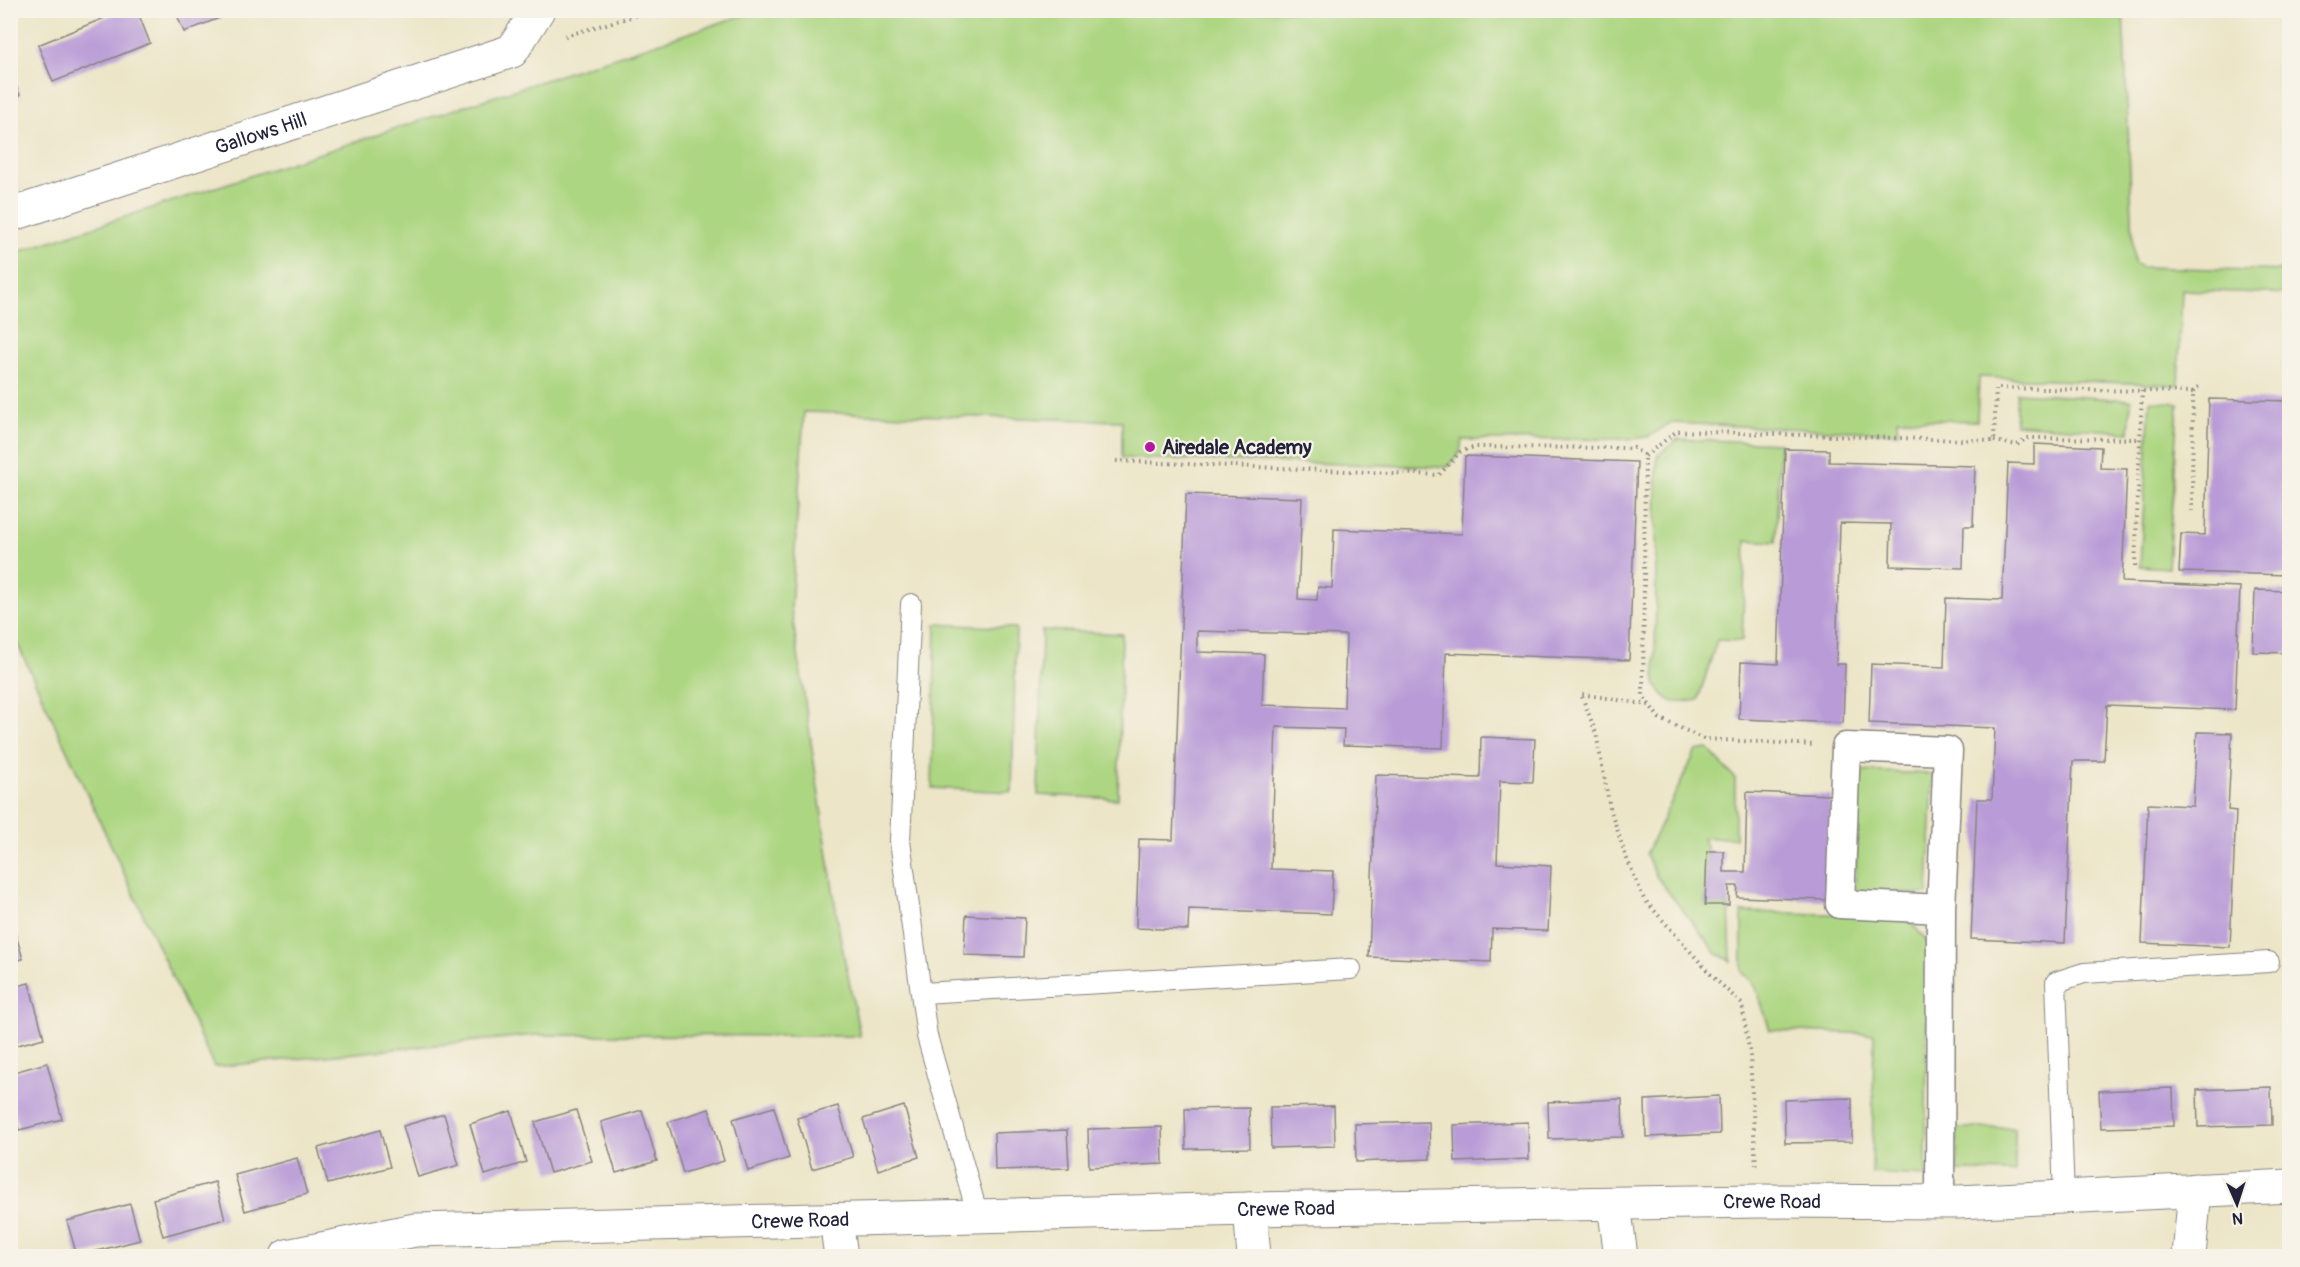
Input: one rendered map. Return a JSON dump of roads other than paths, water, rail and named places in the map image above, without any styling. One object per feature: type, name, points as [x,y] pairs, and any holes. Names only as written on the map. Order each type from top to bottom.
[{"type":"street","name":"Gallows Hill","points":[[10,215],[512,51],[538,10]]},
{"type":"street","points":[[1940,1201],[1941,909],[1948,751],[1846,747],[1840,904],[1941,909]]},
{"type":"street","name":"Crewe Road","points":[[287,1257],[415,1230],[1250,1209],[1758,1201],[1940,1201],[2289,1186]]},
{"type":"street","points":[[2189,1257],[2195,1190]]},
{"type":"street","points":[[1614,1205],[1621,1257]]},
{"type":"street","points":[[1250,1209],[1254,1257]]},
{"type":"street","points":[[836,1220],[841,1257]]},
{"type":"lane","points":[[912,604],[900,841],[927,1036],[978,1216]]},
{"type":"lane","points":[[2064,1197],[2056,982],[2068,976],[2084,973],[2269,962]]},
{"type":"lane","points":[[922,993],[1352,969]]},
{"type":"place","name":"Airedale Academy","points":[[1150,447]]}]
